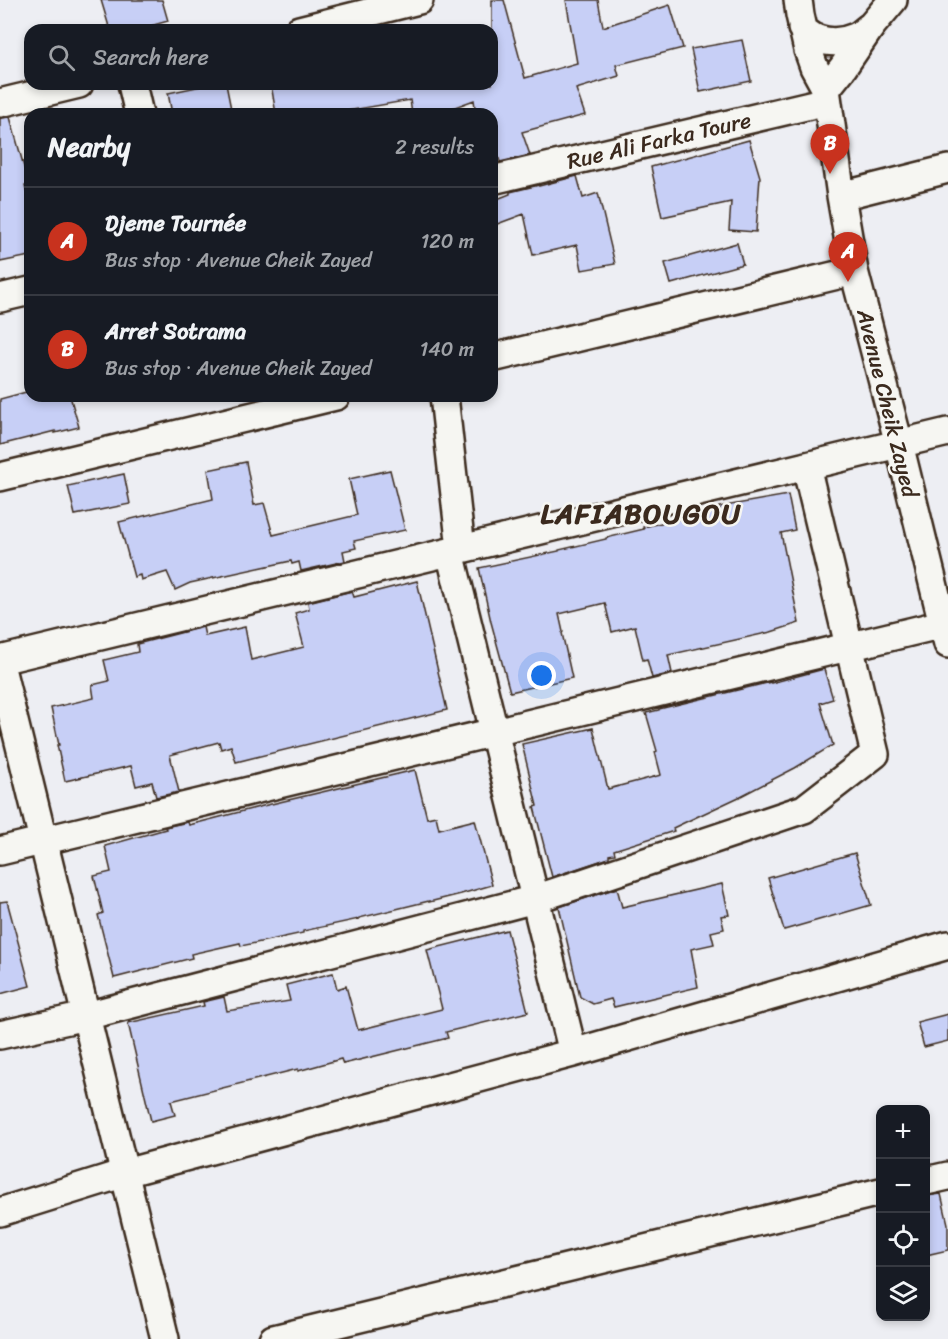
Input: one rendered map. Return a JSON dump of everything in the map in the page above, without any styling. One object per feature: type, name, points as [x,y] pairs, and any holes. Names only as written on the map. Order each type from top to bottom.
[{"type":"street","points":[[323,24],[419,0]]},
{"type":"street","points":[[826,95],[872,25],[893,0]]},
{"type":"street","points":[[800,11],[807,34],[817,40],[838,41],[857,37],[872,25]]},
{"type":"street","name":"Avenue Cheik Zayed","points":[[800,11],[814,66],[826,95],[854,271],[946,634]]},
{"type":"street","points":[[1,100],[50,90]]},
{"type":"street","points":[[133,90],[138,108]]},
{"type":"street","name":"Rue Ali Farka Toure","points":[[498,178],[826,95]]},
{"type":"street","points":[[841,196],[948,169]]},
{"type":"street","points":[[498,357],[854,271]]},
{"type":"street","points":[[0,298],[24,292]]},
{"type":"street","points":[[0,477],[311,402]]},
{"type":"street","points":[[444,402],[456,551],[494,732],[573,1053]]},
{"type":"street","points":[[165,1339],[0,662],[948,432]]},
{"type":"street","points":[[0,1035],[86,1016],[535,899],[804,809],[875,754],[806,466]]},
{"type":"street","points":[[0,851],[849,646],[946,634]]},
{"type":"street","points":[[0,1212],[124,1173],[573,1053],[948,945]]},
{"type":"street","points":[[930,1180],[948,1176]]},
{"type":"street","points":[[273,1339],[876,1193]]},
{"type":"building","points":[[101,0],[162,0],[168,21],[157,24],[108,24]]},
{"type":"building","points":[[492,0],[504,0],[525,78],[577,63],[566,0],[598,0],[603,27],[670,5],[683,48],[616,65],[619,76],[576,89],[585,115],[522,132],[530,155],[500,162],[498,108],[475,108],[474,100],[452,108],[411,108],[410,100],[364,108],[275,108],[272,90],[498,90],[498,24],[492,24]]},
{"type":"building","points":[[742,40],[751,81],[700,92],[691,49]]},
{"type":"building","points":[[182,90],[227,90],[231,108],[171,108],[168,93]]},
{"type":"building","points":[[10,117],[24,167],[24,257],[0,262],[0,118]]},
{"type":"building","points":[[749,140],[760,177],[756,232],[729,230],[731,202],[662,217],[651,167]]},
{"type":"building","points":[[577,176],[583,198],[598,193],[615,264],[582,270],[577,245],[533,255],[524,214],[498,224],[498,199],[510,192]]},
{"type":"building","points":[[737,243],[743,264],[671,284],[665,263]]},
{"type":"building","points":[[24,393],[24,402],[72,402],[79,427],[0,445],[0,399]]},
{"type":"building","points":[[246,462],[254,505],[264,503],[273,535],[357,515],[349,479],[390,470],[405,530],[354,541],[356,548],[343,551],[345,561],[301,571],[299,562],[292,564],[291,561],[190,583],[175,590],[167,572],[141,580],[140,575],[134,577],[119,522],[213,499],[208,470]]},
{"type":"building","points":[[124,474],[130,504],[75,515],[68,486]]},
{"type":"building","points":[[788,495],[795,530],[781,533],[799,623],[771,632],[668,655],[672,673],[652,678],[647,659],[643,660],[635,626],[612,632],[605,603],[559,614],[572,678],[510,692],[479,568],[559,551],[644,529],[643,527],[720,510],[719,507]]},
{"type":"building","points":[[417,581],[447,710],[236,762],[231,746],[221,749],[219,742],[170,755],[179,792],[156,797],[152,782],[136,786],[131,766],[65,781],[51,708],[94,698],[92,685],[109,681],[104,660],[138,652],[137,644],[203,627],[205,636],[245,627],[251,660],[304,647],[295,613],[309,609],[308,602],[352,591],[354,597]]},
{"type":"building","points":[[824,669],[833,699],[820,703],[833,745],[795,768],[673,828],[674,831],[614,850],[615,854],[609,855],[609,858],[552,877],[534,807],[537,806],[522,744],[593,728],[608,789],[661,775],[646,713]]},
{"type":"building","points":[[415,770],[427,818],[436,816],[439,829],[475,820],[492,885],[303,931],[303,933],[191,954],[192,958],[114,978],[98,915],[103,913],[94,876],[111,872],[105,846],[166,829],[165,827],[188,822],[189,825]]},
{"type":"building","points":[[855,853],[871,905],[784,930],[768,878]]},
{"type":"building","points":[[722,884],[729,915],[721,916],[724,929],[711,932],[714,944],[691,949],[698,987],[614,1007],[611,999],[593,1004],[580,997],[559,907],[617,888],[622,907]]},
{"type":"building","points":[[7,901],[30,986],[0,994],[0,902]]},
{"type":"building","points":[[507,930],[528,1012],[446,1032],[448,1038],[343,1064],[341,1059],[171,1101],[175,1115],[151,1121],[128,1023],[204,1006],[203,1002],[224,997],[227,1011],[290,1001],[286,985],[333,973],[337,989],[346,986],[358,1030],[442,1009],[427,950]]},
{"type":"building","points":[[948,1014],[948,1041],[924,1047],[917,1022]]},
{"type":"building","points":[[941,1194],[948,1224],[948,1250],[930,1254],[930,1213],[930,1195]]},
{"type":"place","name":"Arret Sotrama","points":[[830,174]]},
{"type":"place","name":"Djeme Tournée","points":[[848,282]]},
{"type":"district","name":"LAFIABOUGOU","points":[[641,513]]}]
